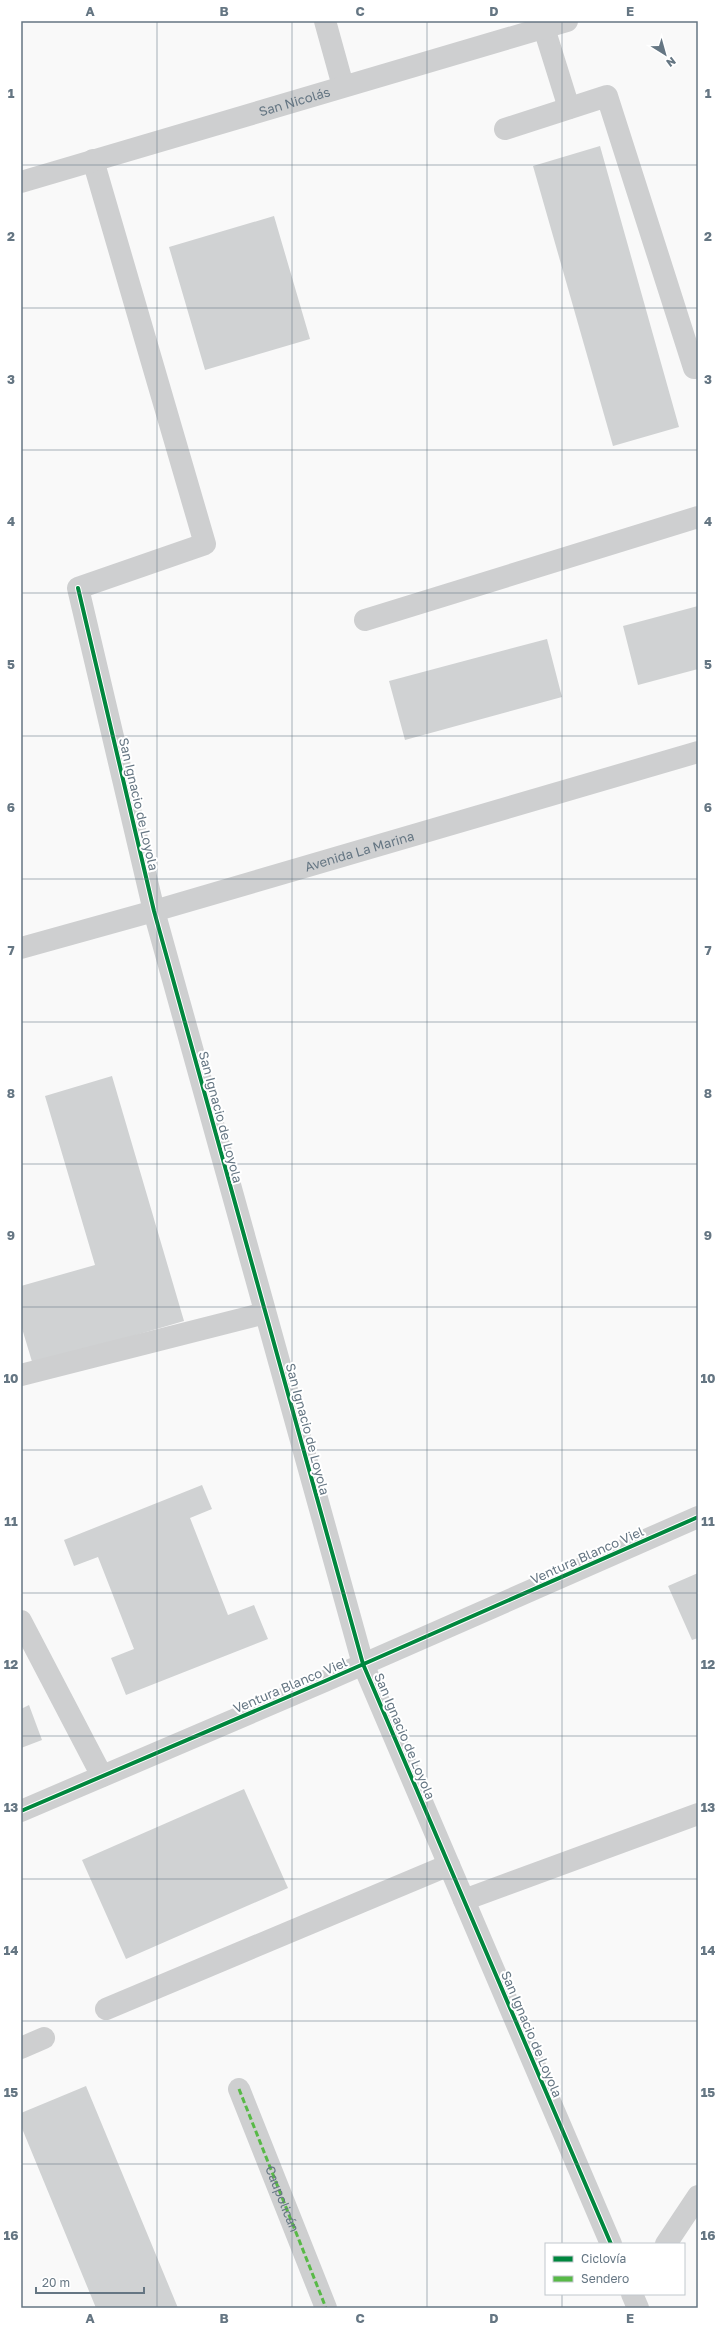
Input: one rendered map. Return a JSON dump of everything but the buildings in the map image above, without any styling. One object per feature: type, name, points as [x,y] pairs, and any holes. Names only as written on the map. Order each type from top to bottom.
[{"type":"street","points":[[325,21],[343,86]]},
{"type":"street","name":"San Nicolás","points":[[21,182],[567,21]]},
{"type":"street","points":[[544,28],[569,108]]},
{"type":"street","points":[[505,129],[607,96],[694,368]]},
{"type":"street","name":"San Ignacio de Loyola","points":[[93,160],[205,544],[78,588],[154,911],[363,1664],[611,2243]]},
{"type":"street","points":[[365,620],[698,517]]},
{"type":"street","name":"Avenida La Marina","points":[[21,948],[154,911],[698,752]]},
{"type":"street","points":[[21,1375],[265,1312]]},
{"type":"street","name":"Ventura Blanco Viel","points":[[21,1811],[363,1664],[698,1517]]},
{"type":"street","points":[[21,1621],[102,1776]]},
{"type":"street","points":[[464,1900],[698,1814]]},
{"type":"street","points":[[106,2009],[449,1865]]},
{"type":"street","points":[[21,2048],[44,2038]]},
{"type":"street","name":"Caupolicán","points":[[239,2089],[326,2308]]},
{"type":"street","points":[[667,2243],[698,2196]]},
{"type":"street","points":[[623,2308],[628,2295]]},
{"type":"street","points":[[632,2295],[638,2308]]},
{"type":"marked path","points":[[239,2089],[326,2308]]},
{"type":"cycle path","points":[[78,588],[154,911],[363,1664],[611,2243]]},
{"type":"cycle path","points":[[21,1811],[325,1681],[698,1517]]}]
